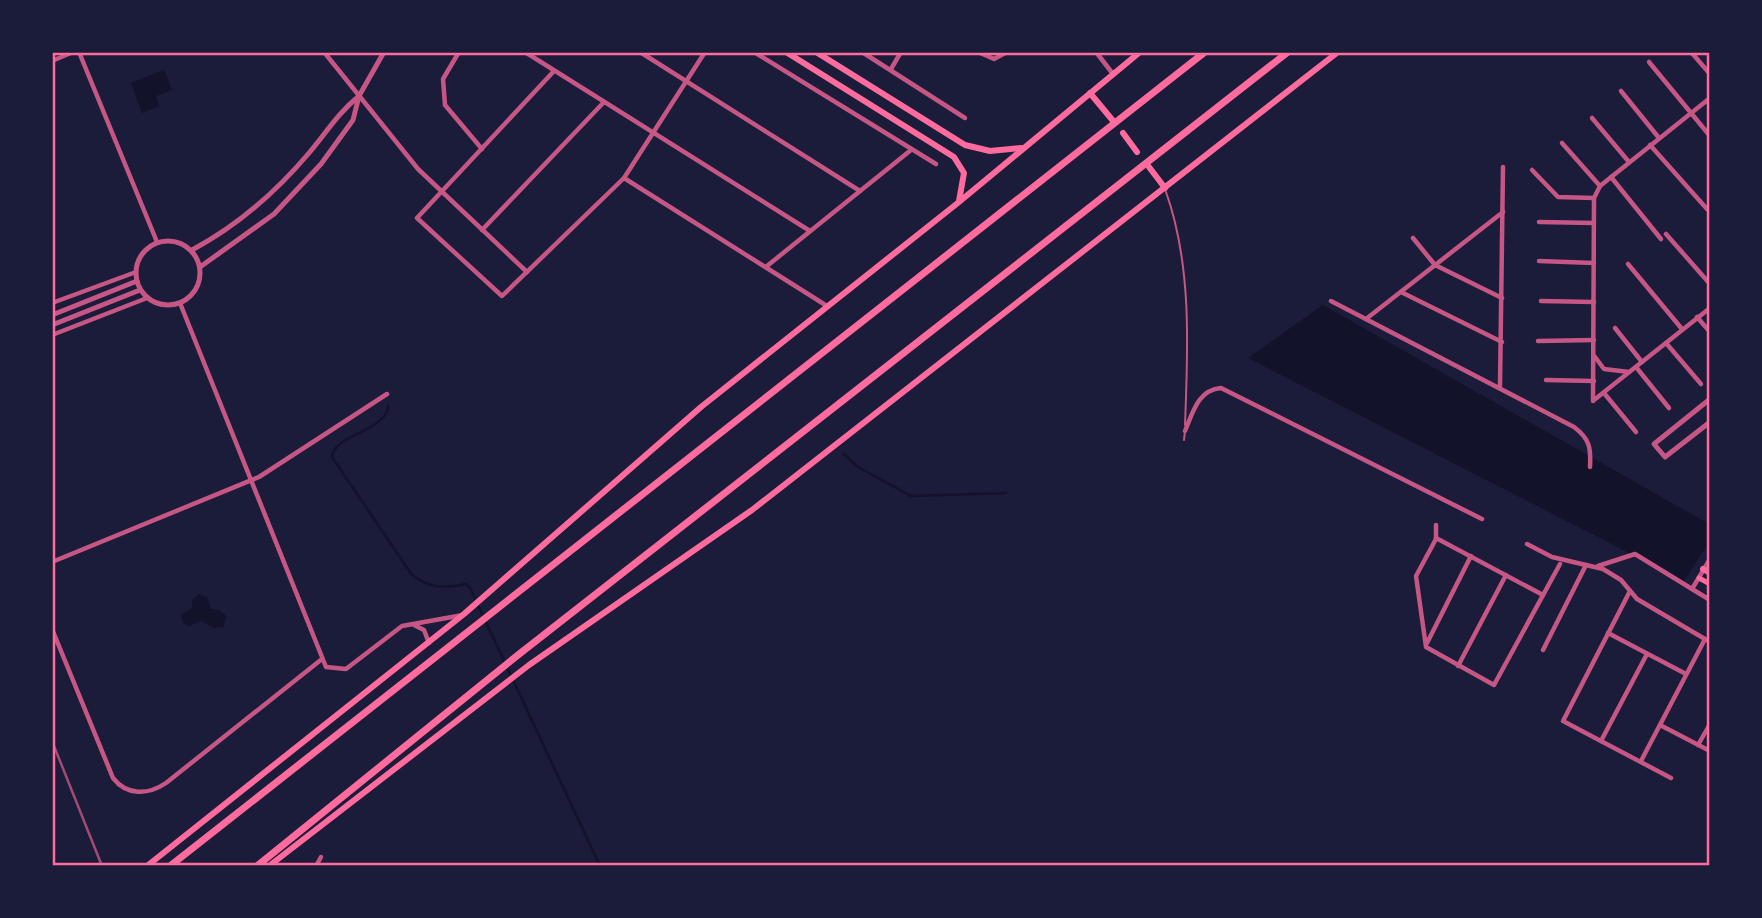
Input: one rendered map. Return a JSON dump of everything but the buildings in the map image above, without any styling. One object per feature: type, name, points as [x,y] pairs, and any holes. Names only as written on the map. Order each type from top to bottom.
[{"type":"highway","points":[[170,866],[1205,52]]},
{"type":"highway","points":[[257,866],[501,668],[1288,52]]},
{"type":"main road","points":[[786,52],[954,157],[964,173],[958,202]]},
{"type":"main road","points":[[816,52],[965,145],[990,151],[1021,148]]},
{"type":"main road","points":[[147,866],[429,643],[701,407],[958,202],[1140,52]]},
{"type":"main road","points":[[269,866],[528,664],[744,516],[1338,52]]},
{"type":"main road","points":[[1090,93],[1114,122]]},
{"type":"main road","points":[[1123,134],[1137,152]]},
{"type":"main road","points":[[1149,167],[1165,188]]},
{"type":"main road","points":[[1699,578],[1710,584]]},
{"type":"street","points":[[52,61],[72,52]]},
{"type":"street","points":[[79,52],[157,242]]},
{"type":"street","points":[[324,52],[441,193],[527,272]]},
{"type":"street","points":[[200,267],[244,237],[292,197],[321,164],[353,120],[359,96],[384,52]]},
{"type":"street","points":[[458,52],[443,79],[445,106],[482,149]]},
{"type":"street","points":[[524,52],[810,231]]},
{"type":"street","points":[[640,52],[860,191]]},
{"type":"street","points":[[554,71],[418,218],[502,296],[624,177],[705,52]]},
{"type":"street","points":[[754,52],[936,164]]},
{"type":"street","points":[[862,52],[965,118]]},
{"type":"street","points":[[891,69],[901,52]]},
{"type":"street","points":[[978,52],[993,59],[1007,52]]},
{"type":"street","points":[[1096,52],[1113,74]]},
{"type":"street","points":[[1691,52],[1710,74]]},
{"type":"street","points":[[1649,62],[1710,136]]},
{"type":"street","points":[[1621,91],[1660,138]]},
{"type":"street","points":[[192,250],[232,225],[279,186],[310,151],[337,114],[359,96]]},
{"type":"street","points":[[1710,98],[1600,186],[1594,198],[1593,401],[1710,308]]},
{"type":"street","points":[[482,230],[604,102]]},
{"type":"street","points":[[1592,118],[1629,162]]},
{"type":"street","points":[[1562,143],[1600,186]]},
{"type":"street","points":[[1650,145],[1707,209]]},
{"type":"street","points":[[766,266],[911,150]]},
{"type":"street","points":[[1500,386],[1503,167]]},
{"type":"street","points":[[1532,170],[1558,197],[1594,198]]},
{"type":"street","points":[[624,177],[827,306]]},
{"type":"street","points":[[1611,177],[1661,239]]},
{"type":"street","points":[[1366,319],[1503,212]]},
{"type":"street","points":[[1539,222],[1594,223]]},
{"type":"street","points":[[1666,234],[1710,284]]},
{"type":"street","points":[[1413,238],[1435,265],[1502,298]]},
{"type":"street","points":[[176,241],[192,250],[200,267],[198,286],[180,303],[161,304],[147,298],[136,281],[135,272],[142,254],[157,242],[176,241]]},
{"type":"street","points":[[1539,261],[1594,263]]},
{"type":"street","points":[[1628,264],[1682,330]]},
{"type":"street","points":[[52,303],[135,272]]},
{"type":"street","points":[[52,315],[136,281]]},
{"type":"street","points":[[52,325],[140,290]]},
{"type":"street","points":[[1401,292],[1502,342]]},
{"type":"street","points":[[52,335],[147,298]]},
{"type":"street","points":[[1331,301],[1500,386],[1584,434],[1591,450],[1590,467]]},
{"type":"street","points":[[1541,301],[1594,302]]},
{"type":"street","points":[[180,303],[322,659],[330,668],[346,668],[392,632],[410,624],[465,613]]},
{"type":"street","points":[[1697,317],[1710,332]]},
{"type":"street","points":[[1615,328],[1642,362]]},
{"type":"street","points":[[1538,341],[1594,340]]},
{"type":"street","points":[[1666,343],[1701,384]]},
{"type":"street","points":[[1594,348],[1598,363],[1604,369],[1630,372]]},
{"type":"street","points":[[1636,367],[1670,408]]},
{"type":"street","points":[[1546,380],[1594,381]]},
{"type":"street","points":[[1185,431],[1198,401],[1210,390],[1221,388],[1482,519]]},
{"type":"street","points":[[1604,393],[1636,432]]},
{"type":"street","points":[[52,562],[252,480],[387,394]]},
{"type":"street","points":[[1710,400],[1654,444],[1665,457],[1710,422]]},
{"type":"street","points":[[1436,525],[1436,538],[1416,576],[1426,645],[1433,653],[1494,685],[1560,564]]},
{"type":"street","points":[[1436,538],[1543,595]]},
{"type":"street","points":[[1527,544],[1552,557],[1598,567],[1620,580],[1630,591],[1708,639],[1686,674],[1641,761]]},
{"type":"street","points":[[1598,567],[1635,554],[1710,600]]},
{"type":"street","points":[[1426,645],[1471,556]]},
{"type":"street","points":[[1692,589],[1706,571],[1710,559]]},
{"type":"street","points":[[1543,650],[1586,565]]},
{"type":"street","points":[[1458,666],[1506,575]]},
{"type":"street","points":[[1630,591],[1563,720],[1671,778]]},
{"type":"street","points":[[410,624],[424,630],[429,643]]},
{"type":"street","points":[[52,629],[113,778],[123,787],[143,793],[166,783],[322,659]]},
{"type":"street","points":[[1608,633],[1686,674]]},
{"type":"street","points":[[1601,741],[1647,654]]},
{"type":"street","points":[[1660,724],[1710,751]]},
{"type":"street","points":[[1698,745],[1710,724]]},
{"type":"street","points":[[52,830],[52,850]]},
{"type":"street","points":[[316,866],[321,857]]},
{"type":"lane","points":[[1165,188],[1176,221],[1184,273],[1187,371],[1184,440]]},
{"type":"shaded area","points":[[164,70],[172,90],[156,96],[159,106],[142,113],[131,83]]},
{"type":"shaded area","points":[[1323,305],[1709,524],[1709,542],[1684,581],[1248,358]]},
{"type":"shaded area","points":[[199,594],[207,597],[211,609],[219,610],[226,616],[224,627],[214,628],[201,621],[189,626],[183,623],[181,615],[192,608],[192,600]]},
{"type":"waterway","points":[[388,406],[379,421],[341,443],[332,457],[412,575],[431,585],[451,587],[466,584],[470,588],[600,866]]},
{"type":"waterway","points":[[844,454],[858,467],[911,496],[1006,493]]},
{"type":"railway","points":[[52,741],[102,866]]}]
